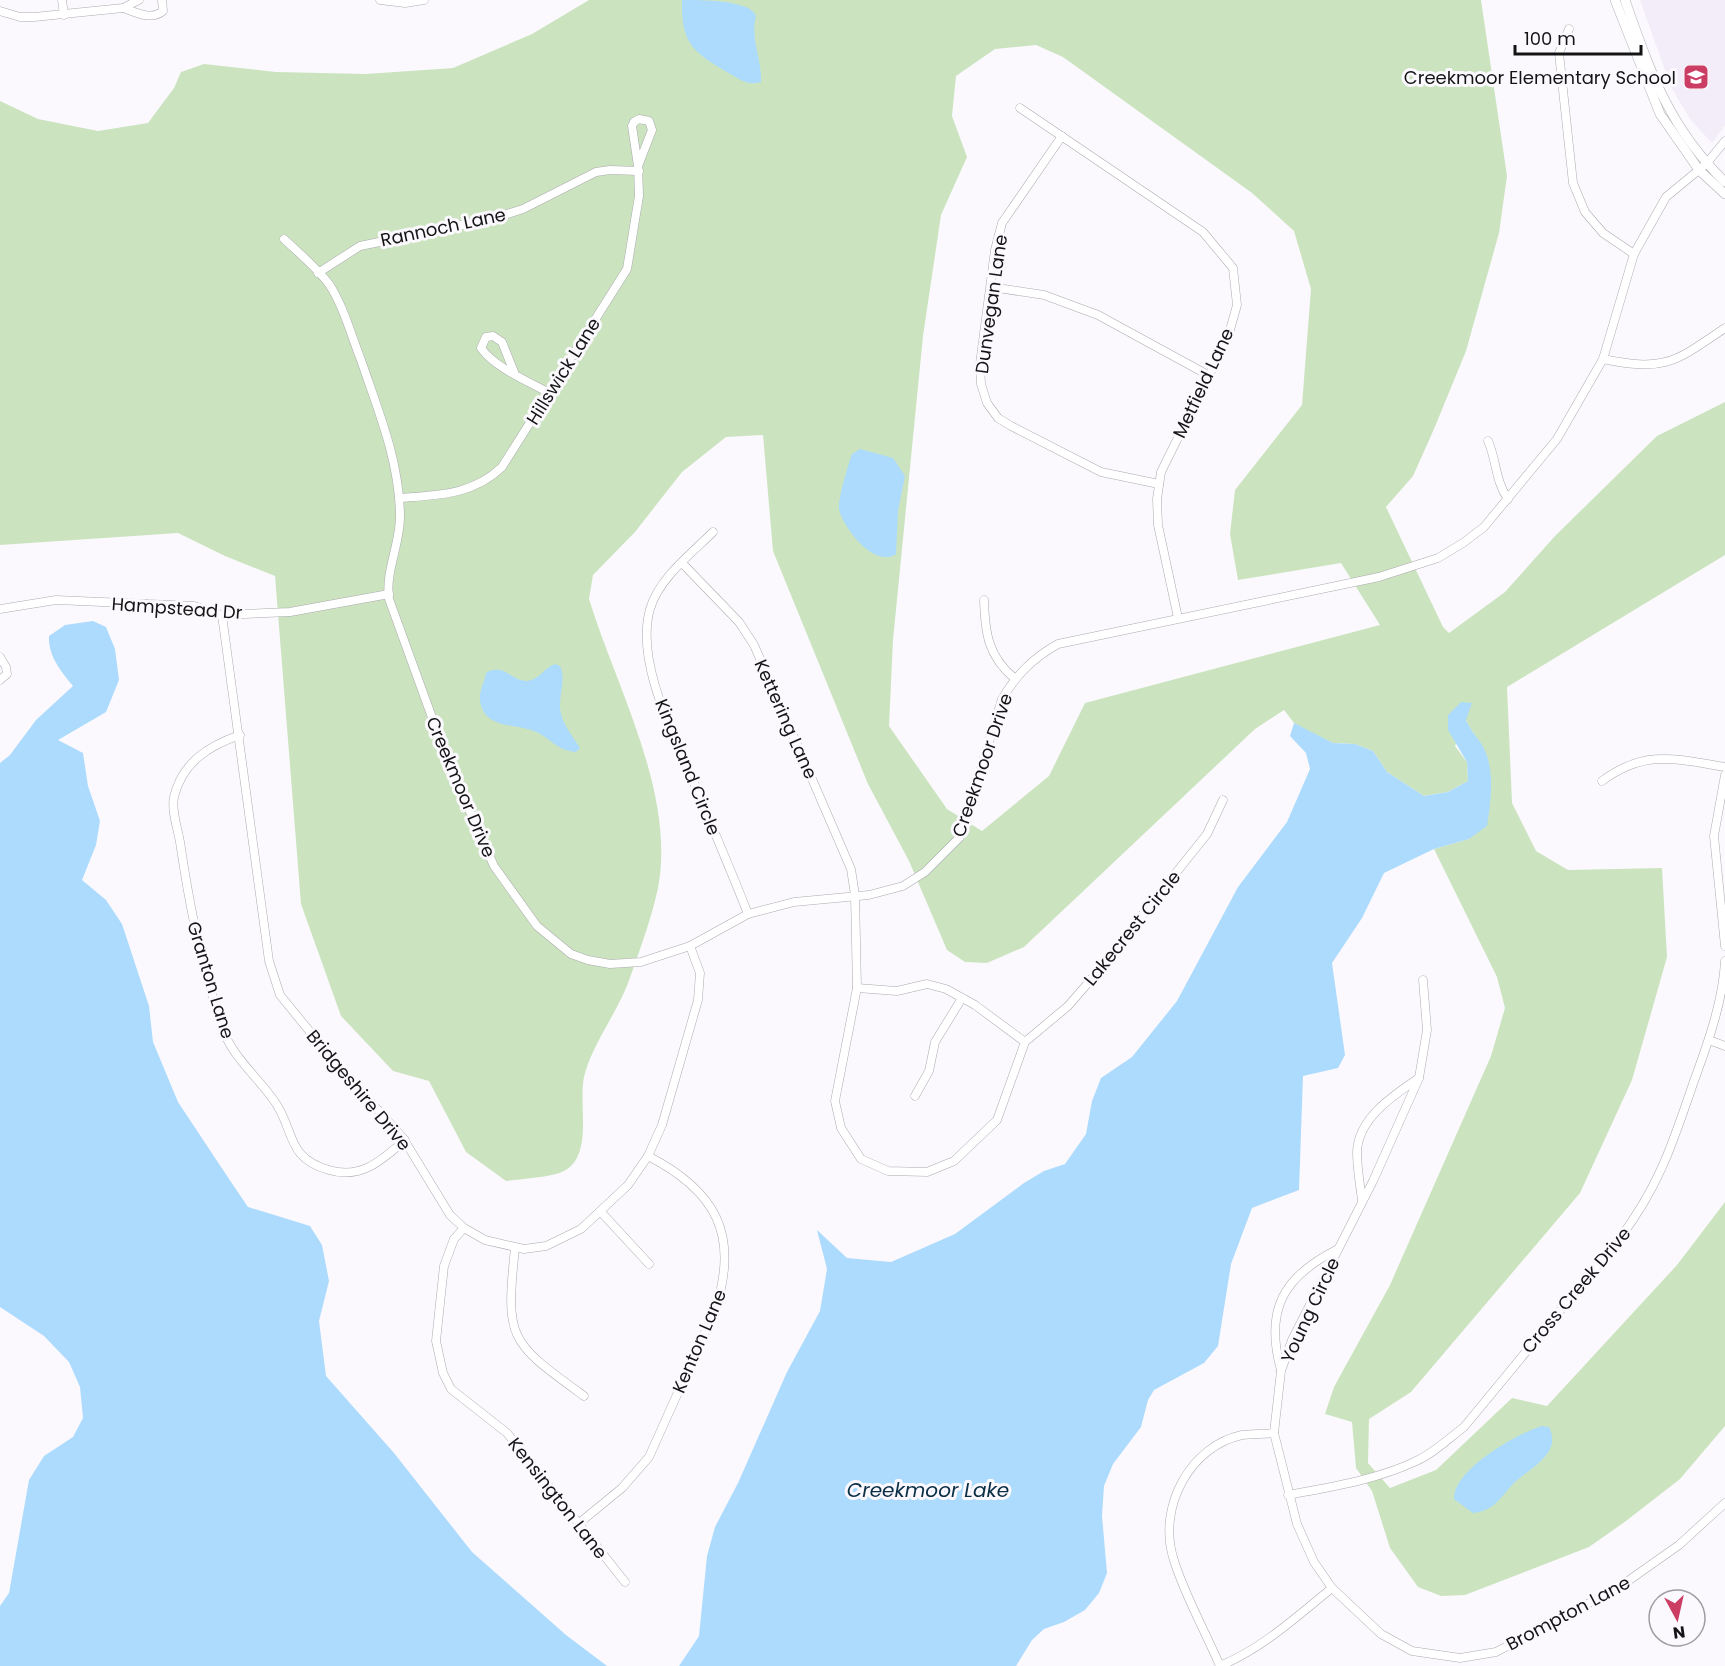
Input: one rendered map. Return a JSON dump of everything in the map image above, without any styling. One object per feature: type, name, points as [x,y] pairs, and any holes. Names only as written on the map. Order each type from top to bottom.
[{"type":"street","points":[[62,0],[64,15]]},
{"type":"street","points":[[123,9],[139,0]]},
{"type":"street","points":[[0,11],[20,17],[123,9],[152,16],[163,11],[162,0]]},
{"type":"street","points":[[380,0],[405,3],[424,0]]},
{"type":"street","points":[[1615,0],[1660,114],[1725,194]]},
{"type":"street","points":[[1625,0],[1667,109],[1702,167],[1725,182]]},
{"type":"street","points":[[1569,29],[1559,53],[1573,183],[1585,212],[1603,233],[1634,254]]},
{"type":"street","name":"Metfield Lane","points":[[1020,108],[1203,232],[1233,268],[1237,305],[1228,337],[1161,472],[1159,484],[1158,525],[1178,618]]},
{"type":"street","points":[[644,119],[649,121],[652,130],[638,169],[632,126],[634,122],[644,119]]},
{"type":"street","name":"Dunvegan Lane","points":[[1062,136],[1002,223],[995,250],[980,364],[981,384],[987,403],[998,418],[1101,472],[1159,484]]},
{"type":"street","name":"Creekmoor Drive","points":[[284,238],[318,273],[340,303],[389,446],[400,498],[400,518],[388,578],[393,616],[476,829],[494,866],[537,926],[571,954],[610,964],[641,962],[690,946],[748,914],[794,902],[869,895],[903,886],[925,872],[960,837],[994,720],[1014,678],[1038,656],[1058,644],[1406,570],[1438,558],[1484,527],[1557,439],[1603,359],[1634,254],[1666,197],[1702,167],[1725,141]]},
{"type":"street","name":"Rannoch Lane","points":[[318,273],[360,246],[491,219],[523,209],[596,172],[638,169]]},
{"type":"street","name":"Hillswick Lane","points":[[400,498],[456,493],[484,482],[502,467],[627,269],[639,196],[638,169]]},
{"type":"street","points":[[991,287],[1044,295],[1098,315],[1208,375]]},
{"type":"street","points":[[1603,359],[1637,366],[1656,365],[1681,358],[1725,328]]},
{"type":"street","points":[[514,372],[502,342],[493,336],[486,337],[481,348],[486,355],[514,372],[549,393]]},
{"type":"street","points":[[1488,441],[1494,455],[1495,471],[1508,499]]},
{"type":"street","name":"Kingsland Circle","points":[[713,532],[682,563],[657,593],[650,608],[647,626],[649,652],[665,717],[748,914]]},
{"type":"street","name":"Kettering Lane","points":[[682,563],[739,622],[754,645],[851,869],[855,895]]},
{"type":"street","name":"Hampstead Dr","points":[[0,609],[56,600],[194,606],[222,615],[300,611],[389,594]]},
{"type":"street","points":[[984,600],[984,622],[990,649],[1002,668],[1014,678]]},
{"type":"street","name":"Bridgeshire Drive","points":[[222,615],[230,687],[240,735],[268,961],[280,994],[333,1060],[405,1140],[450,1215],[464,1228],[485,1240],[515,1248],[546,1246],[566,1238],[601,1212],[628,1185],[648,1156],[662,1125],[698,1000],[700,973],[690,946]]},
{"type":"street","points":[[0,657],[7,674],[0,680]]},
{"type":"street","name":"Granton Lane","points":[[240,735],[219,742],[198,755],[184,772],[173,799],[190,915],[226,1037],[248,1071],[276,1103],[294,1148],[313,1162],[328,1170],[349,1173],[374,1166],[405,1140]]},
{"type":"street","points":[[1602,781],[1632,763],[1653,758],[1725,766]]},
{"type":"street","points":[[1725,775],[1714,836],[1725,946]]},
{"type":"street","name":"Lakecrest Circle","points":[[855,895],[857,988],[835,1101],[841,1128],[861,1159],[888,1171],[927,1172],[954,1161],[997,1120],[1025,1042],[1068,1005],[1088,983],[1207,834],[1223,801]]},
{"type":"street","name":"Cross Creek Drive","points":[[1288,1495],[1369,1477],[1414,1462],[1464,1426],[1643,1207],[1662,1172],[1708,1040],[1724,977],[1725,960]]},
{"type":"street","name":"Young Circle","points":[[1288,1495],[1274,1433],[1281,1371],[1292,1340],[1373,1181],[1419,1078],[1427,1030],[1423,980]]},
{"type":"street","points":[[857,988],[897,991],[927,984],[962,998],[1025,1042]]},
{"type":"street","points":[[915,1096],[929,1071],[935,1042],[962,998]]},
{"type":"street","points":[[1708,1040],[1725,1046]]},
{"type":"street","points":[[1362,1200],[1357,1150],[1365,1128],[1379,1107],[1419,1078]]},
{"type":"street","name":"Kenton Lane","points":[[578,1524],[622,1488],[649,1457],[715,1310],[723,1286],[726,1265],[724,1244],[717,1221],[705,1197],[687,1179],[648,1156]]},
{"type":"street","points":[[601,1212],[649,1264]]},
{"type":"street","name":"Kensington Lane","points":[[464,1228],[454,1239],[444,1266],[436,1341],[443,1373],[450,1389],[507,1433],[625,1582]]},
{"type":"street","points":[[515,1248],[509,1302],[516,1335],[533,1358],[584,1396]]},
{"type":"street","name":"Young Circle","points":[[1281,1371],[1276,1355],[1275,1323],[1281,1298],[1295,1277],[1314,1261],[1338,1249]]},
{"type":"street","points":[[1274,1433],[1241,1436],[1218,1445],[1190,1469],[1175,1492],[1169,1527],[1172,1556],[1220,1666],[1244,1656],[1265,1642],[1332,1588]]},
{"type":"street","name":"Brompton Lane","points":[[1288,1495],[1297,1524],[1314,1562],[1332,1588],[1381,1634],[1412,1651],[1460,1658],[1496,1652],[1618,1588],[1679,1545],[1725,1503]]},
{"type":"shaded area","name":"Creekmoor Elementary School","points":[[1640,0],[1725,0],[1725,125],[1712,143],[1690,119],[1671,87]]},
{"type":"green space","points":[[589,0],[1481,0],[1507,176],[1499,233],[1466,351],[1434,429],[1413,476],[1386,507],[1443,627],[1449,633],[1505,592],[1555,536],[1657,436],[1725,402],[1725,555],[1507,687],[1512,803],[1536,851],[1568,870],[1662,868],[1667,957],[1632,1080],[1580,1193],[1411,1392],[1369,1419],[1368,1463],[1390,1488],[1436,1470],[1512,1398],[1547,1406],[1677,1265],[1725,1202],[1725,1426],[1680,1479],[1626,1521],[1589,1547],[1465,1595],[1441,1596],[1418,1587],[1390,1548],[1372,1491],[1356,1468],[1352,1422],[1325,1414],[1334,1387],[1390,1285],[1491,1056],[1505,1008],[1497,977],[1434,849],[1469,839],[1486,791],[1489,767],[1486,755],[1466,720],[1455,746],[1467,762],[1468,781],[1448,792],[1424,796],[1387,772],[1373,751],[1355,744],[1333,743],[1310,733],[1294,723],[1284,710],[1255,729],[1024,947],[987,963],[965,962],[947,950],[909,861],[868,784],[773,551],[763,435],[726,437],[682,472],[635,532],[593,575],[589,599],[651,778],[659,816],[661,852],[658,888],[639,954],[621,1000],[589,1060],[585,1073],[583,1131],[577,1158],[569,1168],[556,1174],[506,1181],[466,1152],[429,1081],[393,1071],[341,1016],[301,904],[275,576],[225,556],[178,533],[0,545],[0,101],[38,119],[98,131],[148,123],[174,88],[181,72],[204,64],[276,72],[366,74],[453,68],[532,34]],"holes":[[[1036,45],[1063,57],[1252,193],[1294,231],[1311,289],[1302,405],[1235,490],[1230,534],[1238,580],[1341,563],[1380,625],[1085,703],[1049,776],[982,831],[947,809],[889,726],[893,640],[923,336],[941,215],[967,157],[952,116],[956,76],[995,49]]]},
{"type":"water","points":[[682,0],[724,2],[752,11],[756,16],[754,33],[761,82],[748,83],[741,80],[707,60],[692,46],[684,28]]},
{"type":"water","points":[[860,449],[893,458],[905,476],[898,511],[896,554],[888,557],[879,556],[861,544],[853,536],[839,509],[852,454]]},
{"type":"water","points":[[93,621],[106,627],[115,649],[119,680],[106,712],[58,740],[83,753],[88,786],[100,821],[96,845],[82,880],[106,900],[122,924],[149,1006],[153,1042],[178,1102],[248,1207],[310,1226],[322,1245],[329,1281],[319,1321],[326,1376],[394,1453],[472,1552],[566,1635],[607,1666],[0,1666],[0,1606],[9,1593],[29,1480],[44,1456],[73,1437],[83,1418],[80,1387],[69,1362],[44,1336],[0,1307],[0,763],[10,755],[36,720],[73,686],[53,657],[49,636],[65,625]]},
{"type":"water","points":[[555,664],[560,666],[562,671],[561,714],[580,748],[576,752],[562,749],[531,730],[493,720],[482,709],[480,693],[486,673],[498,670],[527,681]]},
{"type":"water","name":"Creekmoor Lake","points":[[1461,702],[1472,703],[1466,720],[1486,752],[1489,763],[1491,795],[1487,826],[1469,839],[1434,849],[1384,873],[1362,918],[1332,963],[1345,1055],[1338,1068],[1303,1076],[1299,1190],[1252,1208],[1231,1264],[1218,1346],[1204,1363],[1154,1390],[1148,1400],[1141,1427],[1113,1464],[1104,1486],[1102,1516],[1107,1573],[1099,1593],[1085,1610],[1064,1622],[1044,1629],[1032,1640],[1016,1666],[679,1666],[699,1636],[707,1556],[715,1527],[738,1483],[787,1372],[820,1311],[827,1269],[817,1230],[847,1258],[891,1262],[955,1234],[1024,1183],[1044,1171],[1065,1164],[1086,1134],[1092,1101],[1101,1078],[1132,1057],[1177,1001],[1238,887],[1287,822],[1310,769],[1306,753],[1290,736],[1294,723],[1333,743],[1355,744],[1373,751],[1387,772],[1424,796],[1448,792],[1468,781],[1467,762],[1448,730],[1448,715]]},
{"type":"water","points":[[1542,1426],[1549,1427],[1552,1437],[1548,1453],[1513,1484],[1496,1503],[1486,1510],[1473,1513],[1454,1499],[1456,1488],[1475,1465],[1502,1445]]},
{"type":"place","name":"Creekmoor Elementary School","points":[[1696,77]]}]
